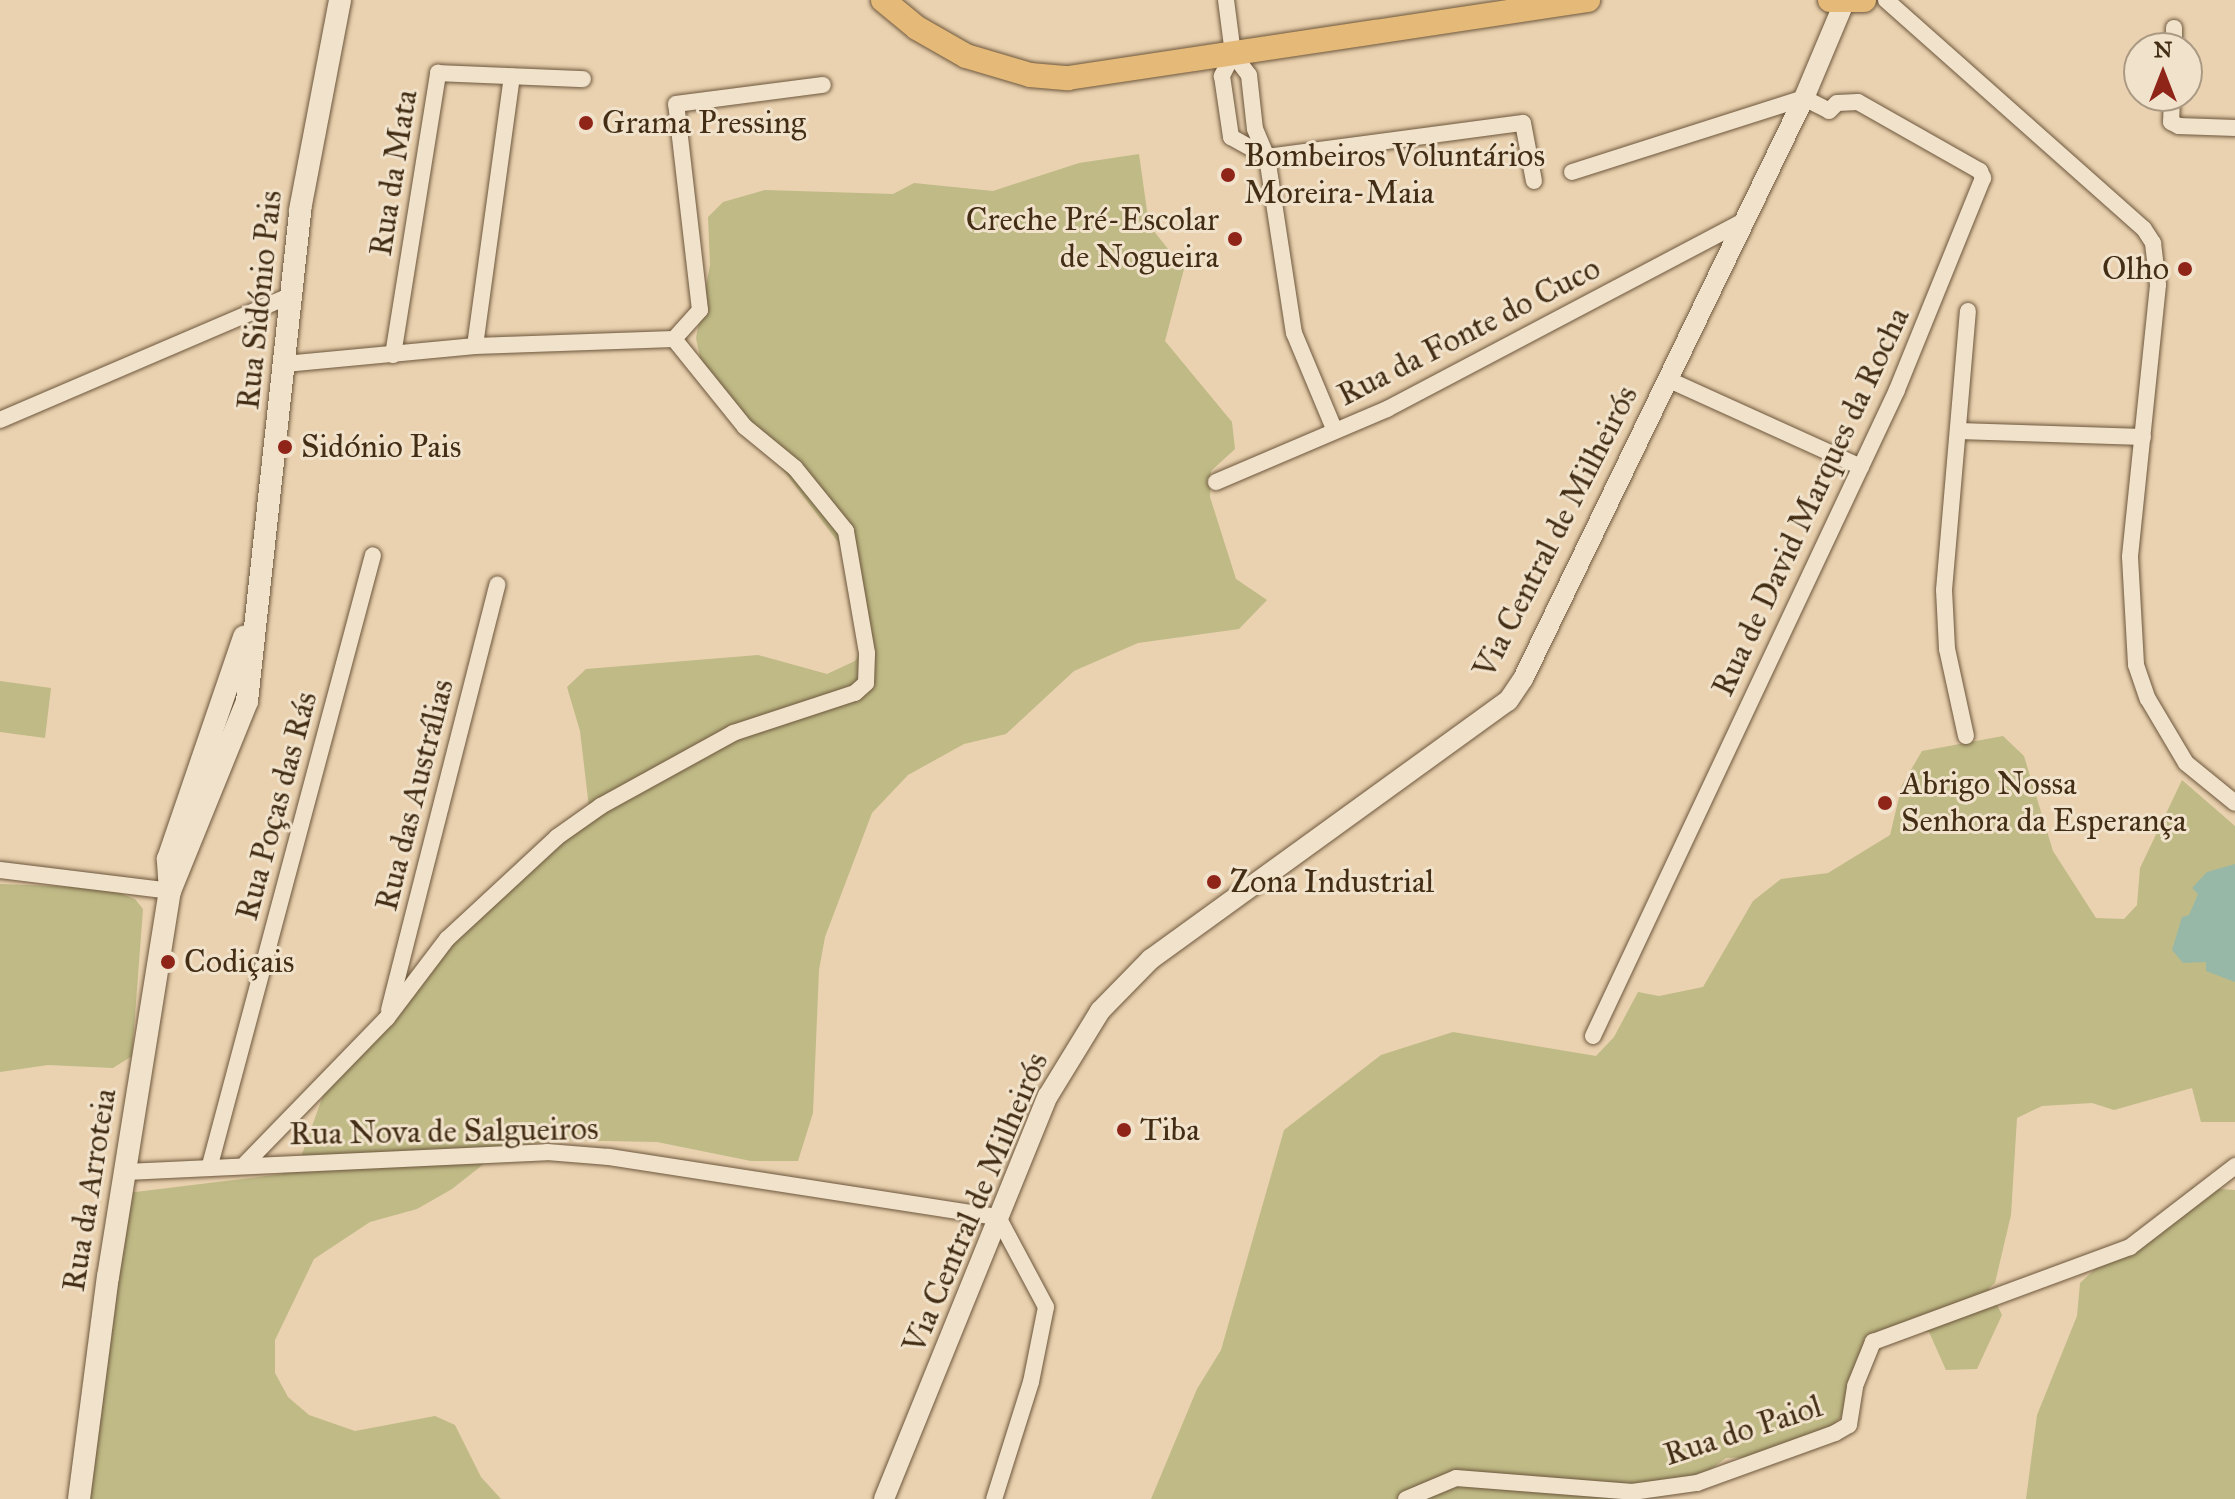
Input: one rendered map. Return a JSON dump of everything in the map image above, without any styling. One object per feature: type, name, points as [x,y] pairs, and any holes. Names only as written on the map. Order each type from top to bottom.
[{"type":"main road","name":"Rua Sidónio Pais","points":[[254,609],[285,364],[300,210],[340,0]]},
{"type":"main road","points":[[883,0],[917,28],[966,56],[1049,78],[1233,54],[1588,0]]},
{"type":"main road","name":"Rua da Arroteia","points":[[79,1499],[170,891],[168,859],[181,807],[254,609]]},
{"type":"street","points":[[1226,0],[1233,54],[1249,75],[1255,129],[1267,157],[1294,333],[1335,431]]},
{"type":"street","points":[[1886,0],[2144,229],[2153,243],[2158,285],[2130,557],[2136,665],[2148,699],[2186,763],[2235,803]]},
{"type":"street","name":"Via Central de Milheirós","points":[[884,1499],[998,1217],[1074,1049],[1100,1011],[1151,959],[1508,701],[1804,98],[1846,1]]},
{"type":"street","points":[[1233,54],[1222,76],[1231,137],[1267,157],[1523,123],[1534,181]]},
{"type":"street","name":"Rua da Mata","points":[[393,355],[438,73],[583,79]]},
{"type":"street","points":[[475,346],[512,77]]},
{"type":"street","points":[[285,364],[475,346],[674,339],[700,310],[676,104],[823,85]]},
{"type":"street","points":[[1572,172],[1804,98]]},
{"type":"street","name":"Rua de David Marques da Rocha","points":[[1593,1036],[1861,467],[1983,178],[1980,171],[1858,102],[1837,103],[1829,111],[1804,98]]},
{"type":"street","points":[[2171,112],[2171,122],[2235,128]]},
{"type":"street","name":"Rua da Fonte do Cuco","points":[[1216,482],[1387,409],[1743,221]]},
{"type":"street","points":[[0,420],[290,296]]},
{"type":"street","points":[[1966,736],[1947,649],[1944,590],[1968,311]]},
{"type":"street","points":[[246,1163],[387,1018],[447,939],[568,829],[733,733],[855,693],[866,683],[867,653],[846,531],[795,468],[745,427],[674,339]]},
{"type":"street","points":[[1667,379],[1861,467]]},
{"type":"street","points":[[1959,431],[2143,437]]},
{"type":"street","name":"Rua Poças das Rás","points":[[210,1165],[373,555]]},
{"type":"street","name":"Rua das Austrálias","points":[[387,1018],[497,585]]},
{"type":"street","points":[[0,870],[170,891]]},
{"type":"street","name":"Rua Nova de Salgueiros","points":[[126,1172],[246,1163],[578,1154],[998,1217]]},
{"type":"street","name":"Rua do Paiol","points":[[1406,1499],[1456,1478],[1632,1492],[1697,1483],[1835,1433],[1849,1425],[1855,1386],[1873,1342],[2130,1247],[2235,1166]]},
{"type":"street","points":[[994,1499],[1031,1382],[1046,1307],[998,1217]]},
{"type":"shaded area","points":[[1139,154],[1149,225],[1184,269],[1165,341],[1232,422],[1235,449],[1211,471],[1210,497],[1236,579],[1267,600],[1239,629],[1138,643],[1074,671],[1006,734],[964,744],[908,775],[872,813],[825,937],[819,970],[813,1113],[798,1161],[751,1161],[657,1142],[555,1140],[504,1148],[452,1189],[417,1209],[370,1222],[314,1259],[275,1340],[275,1373],[288,1397],[309,1415],[355,1431],[435,1416],[455,1425],[481,1477],[501,1499],[88,1499],[127,1193],[282,1174],[301,1157],[326,1087],[363,1054],[422,975],[499,891],[590,816],[580,731],[567,687],[586,669],[758,655],[827,674],[855,661],[864,646],[854,576],[838,542],[701,362],[696,338],[710,265],[708,217],[723,202],[765,190],[893,194],[914,183],[993,191],[1079,163]]},
{"type":"shaded area","points":[[0,681],[51,688],[45,738],[0,732]]},
{"type":"shaded area","points":[[2003,736],[2024,756],[2053,851],[2096,918],[2124,919],[2137,905],[2140,868],[2182,780],[2235,826],[2235,1122],[2201,1122],[2192,1088],[2114,1110],[2092,1103],[2042,1106],[2017,1118],[2011,1215],[1995,1283],[1989,1288],[2002,1315],[1977,1369],[1946,1370],[1929,1332],[1893,1332],[1861,1354],[1849,1407],[1833,1426],[1762,1457],[1726,1458],[1696,1480],[1630,1499],[1151,1499],[1197,1389],[1221,1350],[1284,1130],[1381,1055],[1453,1032],[1596,1056],[1614,1037],[1638,992],[1659,996],[1703,987],[1753,901],[1781,879],[1828,873],[1890,835],[1902,785],[1922,751]]},
{"type":"shaded area","points":[[2235,864],[2235,982],[2206,971],[2206,962],[2183,963],[2172,950],[2182,917],[2189,915],[2198,894],[2192,888],[2207,872]]},
{"type":"shaded area","points":[[0,884],[106,888],[135,899],[143,909],[132,1056],[113,1068],[48,1065],[0,1072]]},
{"type":"shaded area","points":[[2192,1187],[2235,1190],[2235,1499],[2026,1499],[2037,1415],[2077,1316],[2080,1283],[2108,1257],[2183,1212]]},
{"type":"place","name":"Grama Pressing","points":[[586,123]]},
{"type":"place","name":"Bombeiros Voluntários Moreira-Maia","points":[[1228,175]]},
{"type":"place","name":"Creche Pré-Escolar de Nogueira","points":[[1235,239]]},
{"type":"place","name":"Olho","points":[[2185,269]]},
{"type":"place","name":"Sidónio Pais","points":[[285,447]]},
{"type":"place","name":"Abrigo Nossa Senhora da Esperança","points":[[1885,803]]},
{"type":"place","name":"Zona Industrial","points":[[1214,882]]},
{"type":"place","name":"Codiçais","points":[[168,962]]},
{"type":"place","name":"Tiba","points":[[1124,1130]]}]
